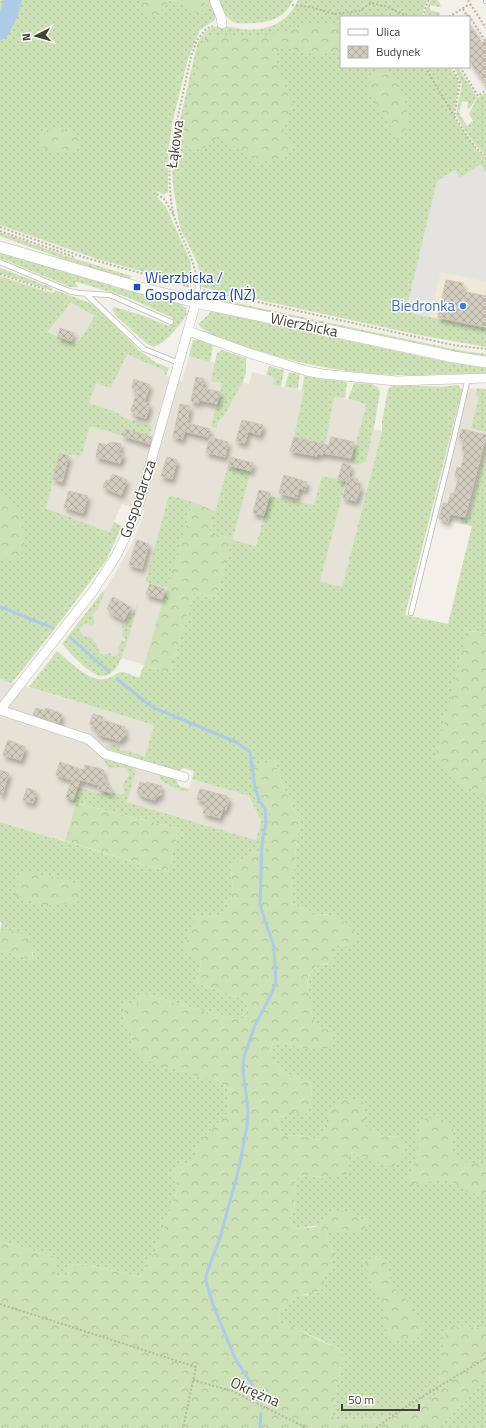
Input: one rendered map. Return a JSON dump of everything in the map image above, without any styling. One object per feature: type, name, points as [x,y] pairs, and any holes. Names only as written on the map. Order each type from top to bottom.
[{"type":"street","points":[[214,0],[218,8],[222,24]]},
{"type":"street","name":"Wierzbicka","points":[[0,240],[77,269]]},
{"type":"street","name":"Wierzbicka","points":[[0,247],[138,287],[197,292],[454,357],[486,362]]},
{"type":"street","name":"Gospodarcza","points":[[0,710],[106,573],[126,536],[142,497],[197,292]]},
{"type":"street","points":[[188,330],[249,354],[322,374],[397,381],[486,378]]},
{"type":"street","points":[[0,710],[88,739],[105,754],[184,777]]},
{"type":"lane","points":[[0,262],[75,292],[110,295],[171,322]]},
{"type":"lane","points":[[86,294],[144,349],[179,363]]},
{"type":"lane","points":[[410,613],[468,378]]},
{"type":"path","points":[[423,16],[426,3],[430,0]]},
{"type":"path","points":[[468,0],[486,28]]},
{"type":"path","points":[[292,5],[311,7],[334,14],[359,11],[371,3],[385,6],[403,16]]},
{"type":"path","points":[[450,16],[462,8],[471,5]]},
{"type":"path","points":[[462,8],[467,16]]},
{"type":"path","points":[[470,17],[486,42]]},
{"type":"path","name":"Łąkowa","points":[[197,292],[196,269],[174,217],[170,186],[170,152],[191,57],[197,40],[206,29],[222,24]]},
{"type":"path","points":[[426,68],[454,116],[482,154],[486,155]]},
{"type":"path","points":[[452,68],[460,83],[454,116]]},
{"type":"path","points":[[461,68],[478,96],[486,90]]},
{"type":"path","points":[[157,194],[165,200],[174,217]]},
{"type":"path","points":[[0,226],[83,257],[197,292],[449,347],[486,352]]},
{"type":"path","points":[[0,231],[54,250],[147,279]]},
{"type":"path","points":[[0,274],[52,292],[56,285]]},
{"type":"path","points":[[197,292],[453,345],[486,349]]},
{"type":"path","points":[[0,1304],[196,1367],[183,1428]]},
{"type":"path","points":[[376,1428],[399,1411],[486,1358]]},
{"type":"path","name":"Okrężna","points":[[193,1380],[232,1391],[307,1428]]},
{"type":"shaded area","points":[[481,164],[486,173],[486,282],[441,272],[430,317],[411,313],[407,306],[437,181],[455,170],[460,178]]},
{"type":"shaded area","name":"Biedronka","points":[[441,272],[486,282],[486,329],[430,317]]},
{"type":"shaded area","points":[[70,301],[96,316],[77,344],[47,332],[66,310]]},
{"type":"shaded area","points":[[127,353],[163,370],[166,376],[182,381],[189,356],[227,366],[224,377],[243,383],[249,384],[252,372],[275,378],[274,385],[366,404],[360,426],[382,431],[342,587],[296,575],[281,499],[269,496],[249,571],[226,565],[251,471],[228,465],[215,511],[169,495],[145,581],[168,588],[144,665],[122,658],[112,668],[73,633],[115,574],[133,542],[145,511],[122,504],[109,532],[0,490],[0,386]]},
{"type":"shaded area","points":[[462,388],[486,389],[486,469],[472,526],[431,517]]},
{"type":"shaded area","points":[[0,679],[155,725],[142,769],[176,779],[179,786],[189,789],[192,779],[249,796],[261,823],[256,840],[70,785],[66,799],[76,803],[65,841],[0,822]]},
{"type":"green space","points":[[0,0],[141,0],[163,9],[169,0],[207,8],[204,0],[212,0],[216,13],[215,20],[200,30],[188,59],[173,120],[168,153],[168,192],[164,195],[157,191],[157,197],[166,207],[190,260],[192,277],[189,284],[97,259],[0,225]]},
{"type":"green space","points":[[141,0],[169,0],[163,9],[152,16],[143,11]]},
{"type":"green space","points":[[169,0],[204,0],[207,8],[195,13],[187,3]]},
{"type":"green space","points":[[218,0],[293,0],[285,12],[275,19],[244,24],[231,21],[227,17]]},
{"type":"green space","points":[[298,0],[427,0],[421,16],[340,16],[340,68],[451,68],[455,75],[458,81],[458,89],[453,116],[477,150],[486,157],[486,173],[480,165],[460,178],[411,313],[486,329],[486,347],[419,335],[201,287],[198,264],[179,223],[172,168],[174,146],[197,45],[204,33],[211,28],[226,26],[251,30],[268,27],[276,24],[289,15]]},
{"type":"green space","points":[[431,0],[438,0],[441,6],[430,5],[430,10],[440,13],[439,16],[424,16]]},
{"type":"green space","points":[[310,24],[334,24],[340,26],[340,49],[316,57],[309,53],[282,45],[277,55],[277,66],[293,105],[287,119],[280,127],[295,147],[278,160],[258,162],[219,136],[204,148],[193,151],[187,148],[183,141],[184,127],[200,50],[205,39],[212,37],[257,36],[287,31]]},
{"type":"green space","points":[[383,68],[394,79],[402,96],[407,115],[406,131],[398,141],[387,119],[370,95],[369,85],[371,73]]},
{"type":"green space","points":[[454,68],[459,68],[477,97],[470,108],[467,109],[468,102],[462,101],[459,113],[467,126],[473,121],[469,114],[477,98],[486,93],[486,154],[472,141],[456,115],[462,84]]},
{"type":"green space","points":[[62,129],[75,135],[81,144],[72,152],[54,151],[41,147],[39,139],[46,130]]},
{"type":"green space","points":[[0,232],[66,256],[131,276],[130,279],[69,261],[0,236]]},
{"type":"green space","points":[[0,252],[118,288],[181,304],[186,308],[187,314],[177,328],[164,341],[152,346],[146,343],[117,317],[112,309],[115,307],[169,326],[173,318],[127,297],[77,282],[75,283],[78,287],[70,287],[0,258]]},
{"type":"green space","points":[[0,268],[53,288],[52,291],[0,273]]},
{"type":"green space","points":[[0,276],[44,291],[54,293],[55,290],[93,304],[140,351],[155,362],[169,368],[166,376],[163,370],[127,354],[111,388],[96,383],[89,403],[114,411],[125,418],[152,426],[148,444],[138,441],[141,434],[125,429],[123,436],[90,426],[81,457],[60,452],[46,508],[109,532],[114,522],[122,526],[107,559],[12,683],[0,679]],"holes":[[[70,302],[95,316],[77,344],[47,332],[66,310]]]},
{"type":"green space","points":[[213,298],[463,351],[486,354],[486,356],[459,353],[213,300]]},
{"type":"green space","points":[[210,311],[458,364],[486,368],[486,374],[375,374],[299,362],[262,352],[219,338],[206,332],[198,324],[209,314]]},
{"type":"green space","points":[[193,340],[201,340],[213,346],[210,362],[189,356]]},
{"type":"green space","points":[[222,350],[246,358],[246,372],[243,383],[224,416],[217,423],[217,428],[211,427],[222,383],[211,381],[217,353]]},
{"type":"green space","points":[[269,366],[284,370],[281,386],[273,385],[275,378],[266,375]]},
{"type":"green space","points":[[289,372],[300,374],[298,389],[285,387]]},
{"type":"green space","points":[[304,376],[347,383],[345,398],[334,397],[325,445],[294,437],[304,391],[302,390]]},
{"type":"green space","points":[[354,383],[372,384],[380,391],[366,461],[359,465],[351,463],[366,404],[348,399]]},
{"type":"green space","points":[[397,385],[442,387],[456,385],[462,390],[405,615],[448,624],[472,526],[460,523],[462,517],[468,519],[486,446],[486,633],[469,631],[464,786],[486,795],[486,1328],[449,1326],[441,1360],[439,1394],[407,1413],[382,1418],[333,1420],[333,1411],[340,1368],[346,1360],[338,1348],[293,1327],[280,1324],[278,1311],[285,1303],[296,1296],[308,1295],[325,1275],[333,1253],[326,1234],[328,1231],[341,1230],[318,1225],[297,1229],[292,1226],[289,1218],[295,1210],[294,1193],[296,1178],[305,1175],[325,1178],[346,1160],[350,1152],[368,1158],[399,1137],[384,1136],[365,1128],[363,1103],[327,1113],[327,1131],[319,1140],[299,1135],[283,1136],[277,1119],[312,1099],[311,1083],[283,1072],[273,1061],[271,1044],[281,1042],[308,1049],[331,1030],[316,1027],[308,995],[308,979],[311,972],[318,965],[328,964],[333,945],[350,946],[331,915],[312,914],[292,903],[292,884],[299,820],[283,787],[274,760],[258,796],[270,809],[270,825],[265,850],[251,854],[231,867],[232,893],[229,905],[225,910],[215,916],[195,918],[201,962],[197,983],[242,999],[248,1006],[246,1018],[221,1016],[144,994],[137,1003],[126,1005],[123,1015],[130,1030],[134,1048],[219,1082],[231,1090],[227,1114],[201,1140],[194,1160],[173,1169],[178,1188],[157,1247],[141,1277],[87,1265],[73,1264],[65,1277],[55,1276],[55,1256],[37,1253],[0,1241],[0,950],[32,960],[33,952],[3,930],[0,931],[2,922],[0,922],[0,822],[168,872],[179,829],[65,799],[70,785],[100,794],[109,791],[121,795],[125,793],[123,785],[129,775],[127,768],[119,767],[109,769],[101,756],[137,767],[127,802],[256,840],[261,822],[249,796],[192,779],[194,771],[183,768],[179,772],[105,748],[112,744],[120,746],[120,750],[129,751],[145,757],[154,725],[29,687],[57,651],[79,670],[98,679],[106,679],[122,672],[139,677],[144,665],[170,673],[194,592],[216,597],[232,540],[256,546],[269,496],[314,505],[322,476],[346,481],[320,581],[342,587],[382,431],[382,421],[388,389]]},
{"type":"green space","points":[[477,388],[486,389],[486,432],[471,428],[479,397],[476,396]]},
{"type":"green space","points":[[228,465],[251,471],[233,538],[209,533]]},
{"type":"green space","points":[[169,495],[193,502],[168,588],[145,582]]},
{"type":"green space","points":[[0,497],[15,505],[22,520],[24,529],[25,555],[17,561],[0,557]]},
{"type":"green space","points":[[193,502],[215,511],[209,533],[233,538],[216,597],[194,592],[170,673],[144,665]]},
{"type":"green space","points":[[103,591],[105,593],[100,605],[93,613],[94,623],[92,626],[89,624],[84,624],[80,630],[83,636],[91,637],[102,654],[106,655],[110,653],[112,656],[116,656],[119,654],[118,648],[122,641],[125,641],[126,639],[123,637],[122,626],[126,624],[138,604],[119,663],[112,672],[107,675],[99,676],[87,669],[62,644]]},
{"type":"green space","points":[[468,631],[486,633],[486,795],[464,786],[437,764],[435,757]]},
{"type":"green space","points":[[274,760],[283,787],[299,820],[292,884],[292,903],[312,914],[331,915],[349,924],[358,942],[350,946],[333,945],[334,960],[317,966],[309,974],[308,990],[316,1027],[331,1030],[331,1040],[328,1048],[308,1049],[281,1042],[271,1044],[273,1061],[283,1072],[311,1083],[312,1099],[306,1114],[287,1113],[277,1119],[283,1136],[299,1135],[319,1140],[327,1131],[327,1113],[340,1100],[363,1102],[366,1128],[384,1136],[399,1137],[404,1146],[400,1161],[392,1167],[351,1152],[346,1160],[347,1174],[325,1178],[305,1175],[296,1178],[294,1193],[295,1210],[289,1218],[292,1226],[297,1229],[315,1227],[325,1217],[339,1210],[355,1215],[369,1223],[363,1232],[328,1231],[326,1234],[333,1253],[333,1269],[325,1275],[323,1289],[288,1302],[278,1311],[280,1323],[293,1327],[338,1348],[346,1360],[340,1368],[333,1411],[333,1420],[382,1418],[407,1413],[439,1394],[443,1345],[449,1326],[486,1328],[486,1380],[439,1428],[0,1428],[0,1241],[37,1253],[55,1256],[55,1276],[65,1277],[73,1264],[86,1265],[141,1277],[157,1247],[178,1188],[173,1169],[194,1160],[201,1140],[227,1114],[231,1090],[219,1082],[140,1059],[134,1048],[130,1030],[123,1015],[126,1005],[137,1003],[144,994],[221,1016],[246,1018],[248,1006],[242,999],[197,983],[201,962],[183,952],[195,918],[211,917],[220,914],[229,905],[232,893],[231,867],[251,854],[265,850],[270,825],[270,809],[258,796],[254,766]]},
{"type":"green space","points":[[159,774],[176,779],[179,786],[189,789],[188,792],[166,784],[160,778]]},
{"type":"green space","points":[[76,803],[179,829],[168,872],[65,841]]},
{"type":"green space","points":[[26,872],[64,879],[79,884],[81,893],[79,901],[74,904],[58,903],[48,906],[15,896],[18,879],[21,874]]},
{"type":"green space","points":[[0,931],[17,932],[26,937],[31,946],[32,960],[0,950]]},
{"type":"green space","points":[[426,1118],[440,1118],[454,1129],[450,1152],[468,1163],[486,1165],[486,1196],[467,1192],[452,1181],[444,1179],[411,1186],[406,1181],[416,1158],[420,1127]]},
{"type":"green space","points":[[371,1257],[384,1258],[392,1285],[399,1294],[407,1300],[424,1329],[420,1337],[407,1341],[393,1341],[383,1325],[384,1313],[379,1293],[366,1276],[366,1264]]},
{"type":"green space","points":[[486,1380],[486,1428],[439,1428]]},
{"type":"building","points":[[470,25],[482,43],[486,41],[486,86],[470,62]]},
{"type":"building","name":"Biedronka","points":[[446,280],[463,283],[462,291],[486,296],[486,327],[438,317]]},
{"type":"building","points":[[60,328],[74,333],[71,341],[58,336]]},
{"type":"building","points":[[196,377],[204,379],[202,388],[220,392],[217,404],[200,400],[199,403],[191,401]]},
{"type":"building","points":[[134,379],[150,385],[144,402],[150,404],[146,418],[133,415],[134,412],[131,411],[137,390],[132,388]]},
{"type":"building","points":[[180,404],[190,406],[187,423],[210,429],[208,437],[184,431],[183,439],[173,437]]},
{"type":"building","points":[[242,420],[263,425],[260,435],[248,431],[245,443],[236,441]]},
{"type":"building","points":[[125,429],[152,437],[150,444],[123,436]]},
{"type":"building","points":[[462,429],[486,435],[465,517],[450,514],[448,522],[439,519],[443,503],[448,504],[451,493],[454,494],[459,477],[455,476],[457,467],[461,468],[465,451],[462,450],[464,439],[459,438]]},
{"type":"building","points":[[210,437],[228,442],[225,457],[206,452]]},
{"type":"building","points":[[294,437],[329,446],[331,437],[354,442],[351,458],[323,453],[322,455],[318,453],[317,456],[290,451]]},
{"type":"building","points":[[112,442],[121,444],[119,453],[123,454],[120,463],[96,457],[99,443],[106,445]]},
{"type":"building","points":[[60,453],[69,456],[62,482],[53,479]]},
{"type":"building","points":[[167,457],[177,460],[172,479],[161,476]]},
{"type":"building","points":[[230,457],[253,463],[251,471],[228,465]]},
{"type":"building","points":[[343,463],[351,466],[347,482],[338,479]]},
{"type":"building","points":[[113,474],[127,480],[121,495],[103,487],[106,480],[109,481]]},
{"type":"building","points":[[284,475],[307,482],[305,490],[299,488],[297,498],[279,493]]},
{"type":"building","points":[[348,477],[358,479],[357,486],[361,487],[356,501],[343,498]]},
{"type":"building","points":[[259,490],[270,493],[264,515],[253,513]]},
{"type":"building","points":[[69,491],[88,496],[83,513],[64,507]]},
{"type":"building","points":[[137,540],[149,544],[142,569],[129,565]]},
{"type":"building","points":[[150,584],[165,589],[162,599],[146,594]]},
{"type":"building","points":[[113,597],[131,607],[124,620],[110,613],[111,611],[107,609]]},
{"type":"building","points":[[36,708],[45,711],[46,708],[62,714],[59,723],[33,715]]},
{"type":"building","points":[[93,714],[103,717],[102,720],[125,727],[124,731],[126,735],[120,741],[97,734],[98,730],[94,729],[95,726],[90,724]]},
{"type":"building","points":[[8,740],[25,747],[21,760],[3,755]]},
{"type":"building","points":[[60,762],[84,770],[85,765],[104,770],[103,776],[112,793],[98,789],[99,785],[80,780],[73,800],[66,797],[72,780],[56,775]]},
{"type":"building","points":[[0,770],[9,773],[2,795],[0,795]]},
{"type":"building","points":[[140,782],[162,786],[160,791],[162,794],[156,797],[155,800],[142,796],[142,794],[137,793]]},
{"type":"building","points":[[27,788],[36,791],[33,803],[23,800]]},
{"type":"building","points":[[200,789],[227,796],[226,797],[229,798],[226,810],[223,809],[220,818],[203,813],[206,802],[197,799]]},
{"type":"waterway","points":[[0,31],[9,13],[13,0]]},
{"type":"waterway","points":[[0,607],[53,628]]},
{"type":"waterway","points":[[70,637],[109,672]]},
{"type":"waterway","points":[[117,679],[152,707],[236,742],[250,752],[255,788],[260,802],[265,808],[266,822],[262,843],[260,905],[274,947],[276,983],[255,1025],[244,1057],[243,1069],[248,1110],[247,1126],[239,1168],[220,1238],[206,1275],[206,1282],[214,1307],[235,1358],[253,1386],[257,1400]]},
{"type":"waterway","points":[[260,1428],[261,1413]]},
{"type":"place","name":"Wierzbicka / Gospodarcza (NŻ)","points":[[137,287]]},
{"type":"place","name":"Biedronka","points":[[463,306]]}]
